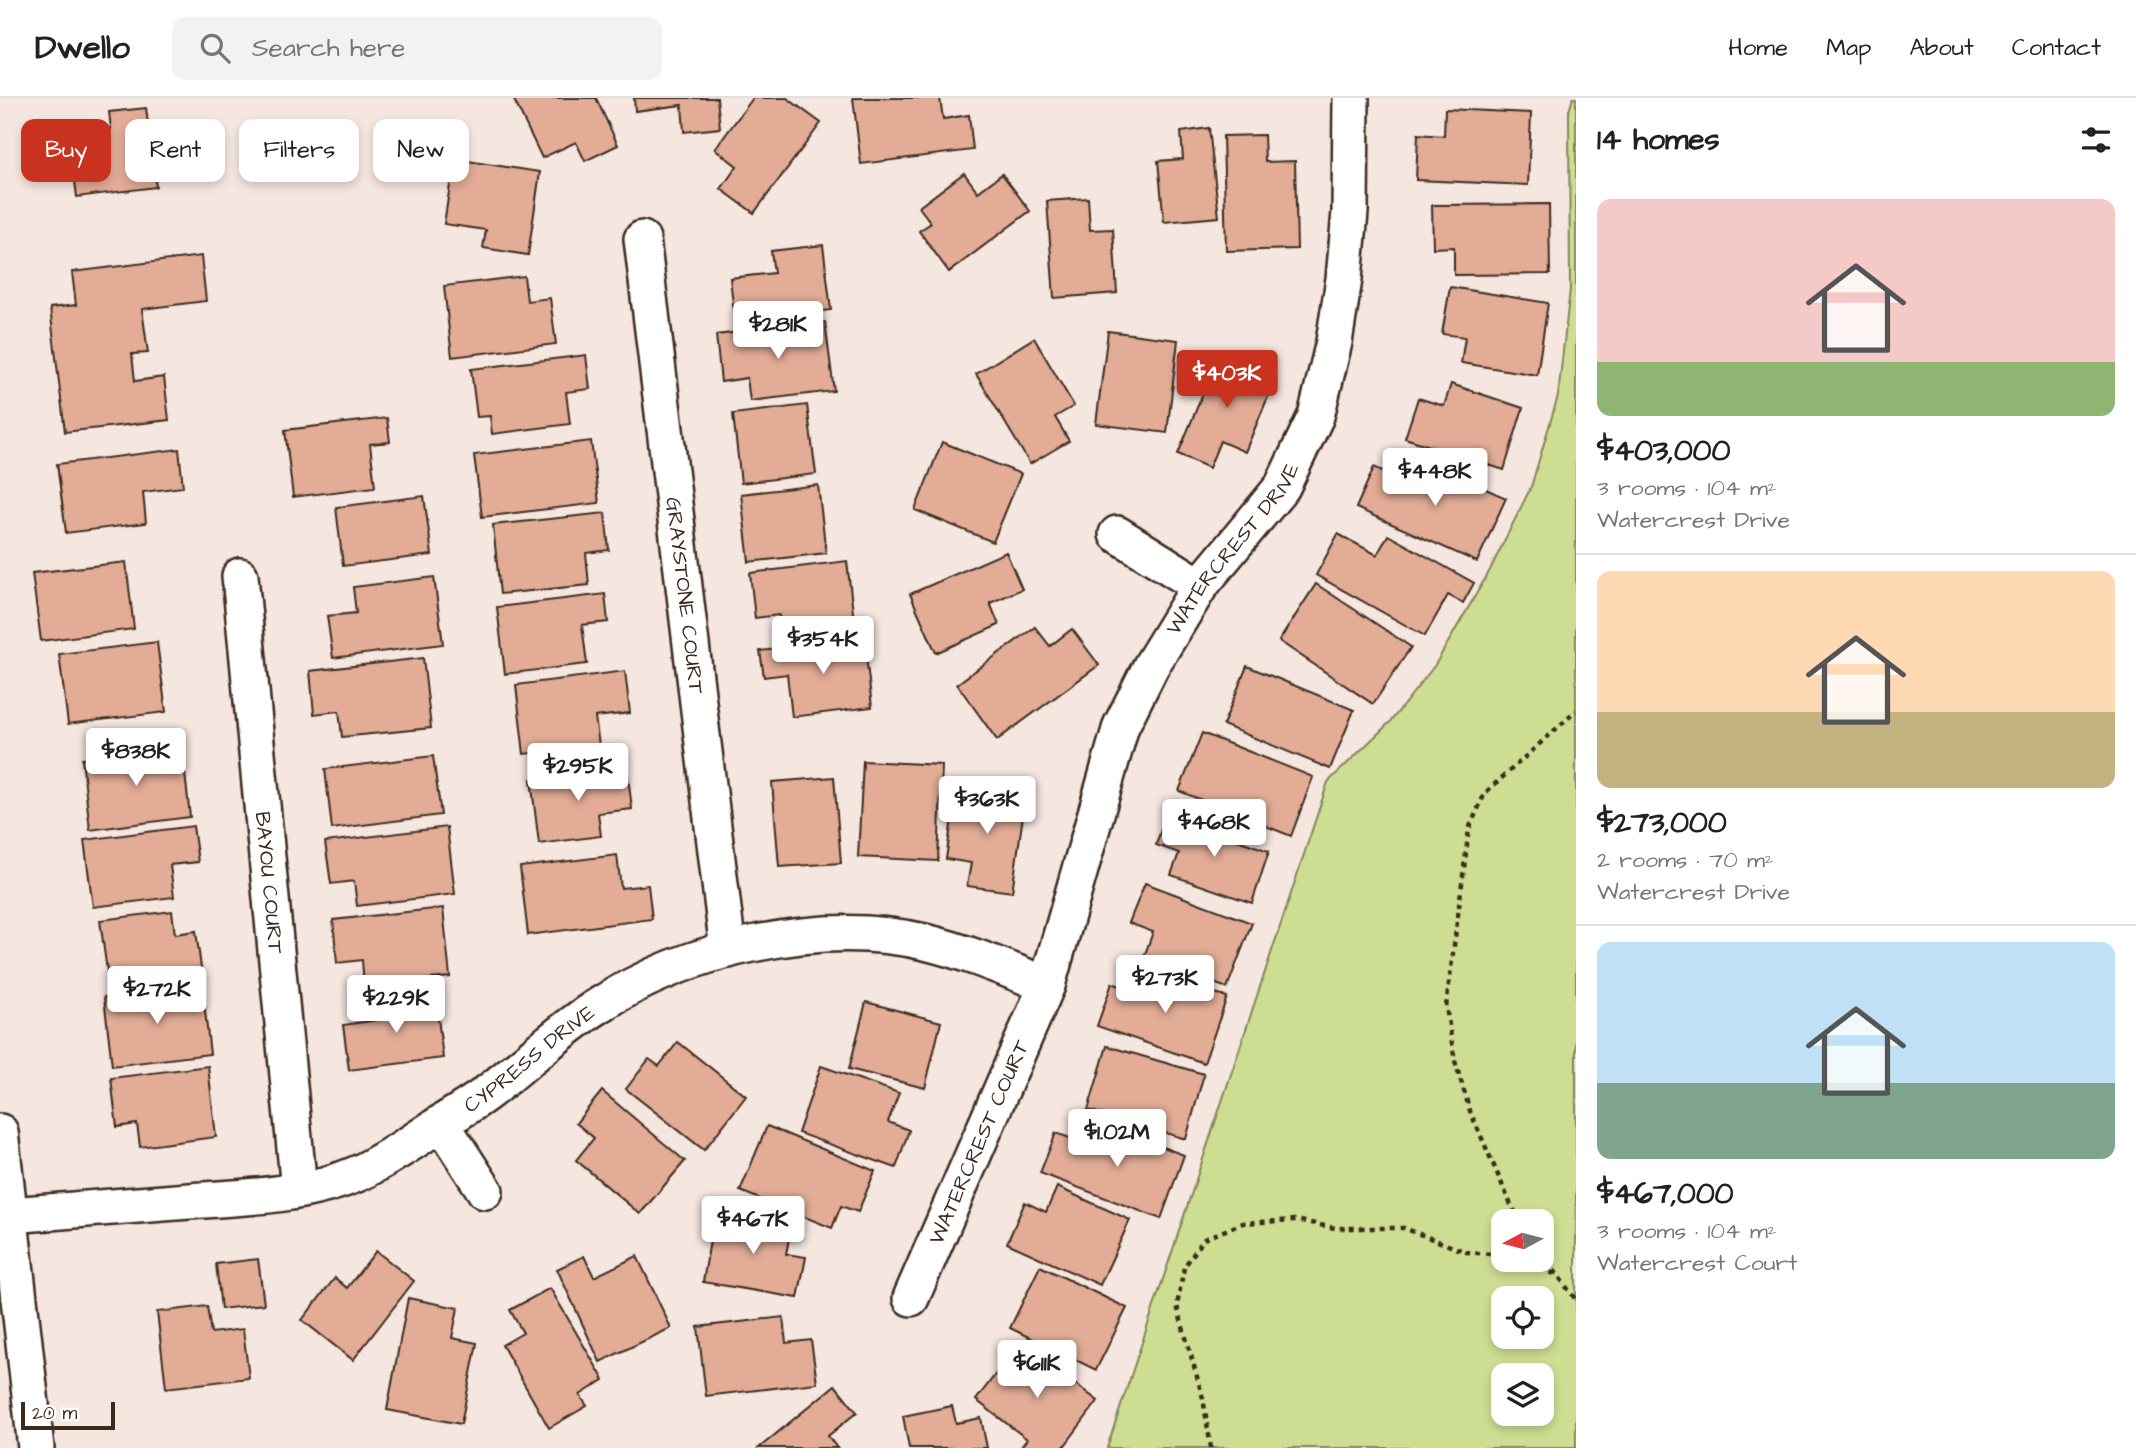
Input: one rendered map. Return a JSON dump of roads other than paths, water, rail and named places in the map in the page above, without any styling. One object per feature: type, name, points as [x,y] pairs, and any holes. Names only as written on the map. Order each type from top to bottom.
[{"type":"street","name":"WATERCREST DRIVE","points":[[1046,985],[1121,726],[1151,666],[1200,586],[1282,487],[1316,416],[1334,342],[1344,279],[1350,212],[1351,98]]},
{"type":"street","name":"GRAYSTONE COURT","points":[[642,239],[728,950]]},
{"type":"street","points":[[1117,534],[1200,586]]},
{"type":"street","name":"BAYOU COURT","points":[[240,576],[299,1190]]},
{"type":"street","name":"CYPRESS DRIVE","points":[[10,1215],[299,1190],[328,1184],[359,1173],[401,1150],[489,1091],[598,1006],[678,965],[766,941],[817,935],[869,934],[923,941],[964,952],[1046,985]]},
{"type":"street","name":"WATERCREST COURT","points":[[911,1298],[1046,985]]},
{"type":"street","points":[[441,1123],[485,1191]]},
{"type":"street","points":[[0,1132],[36,1448]]}]
